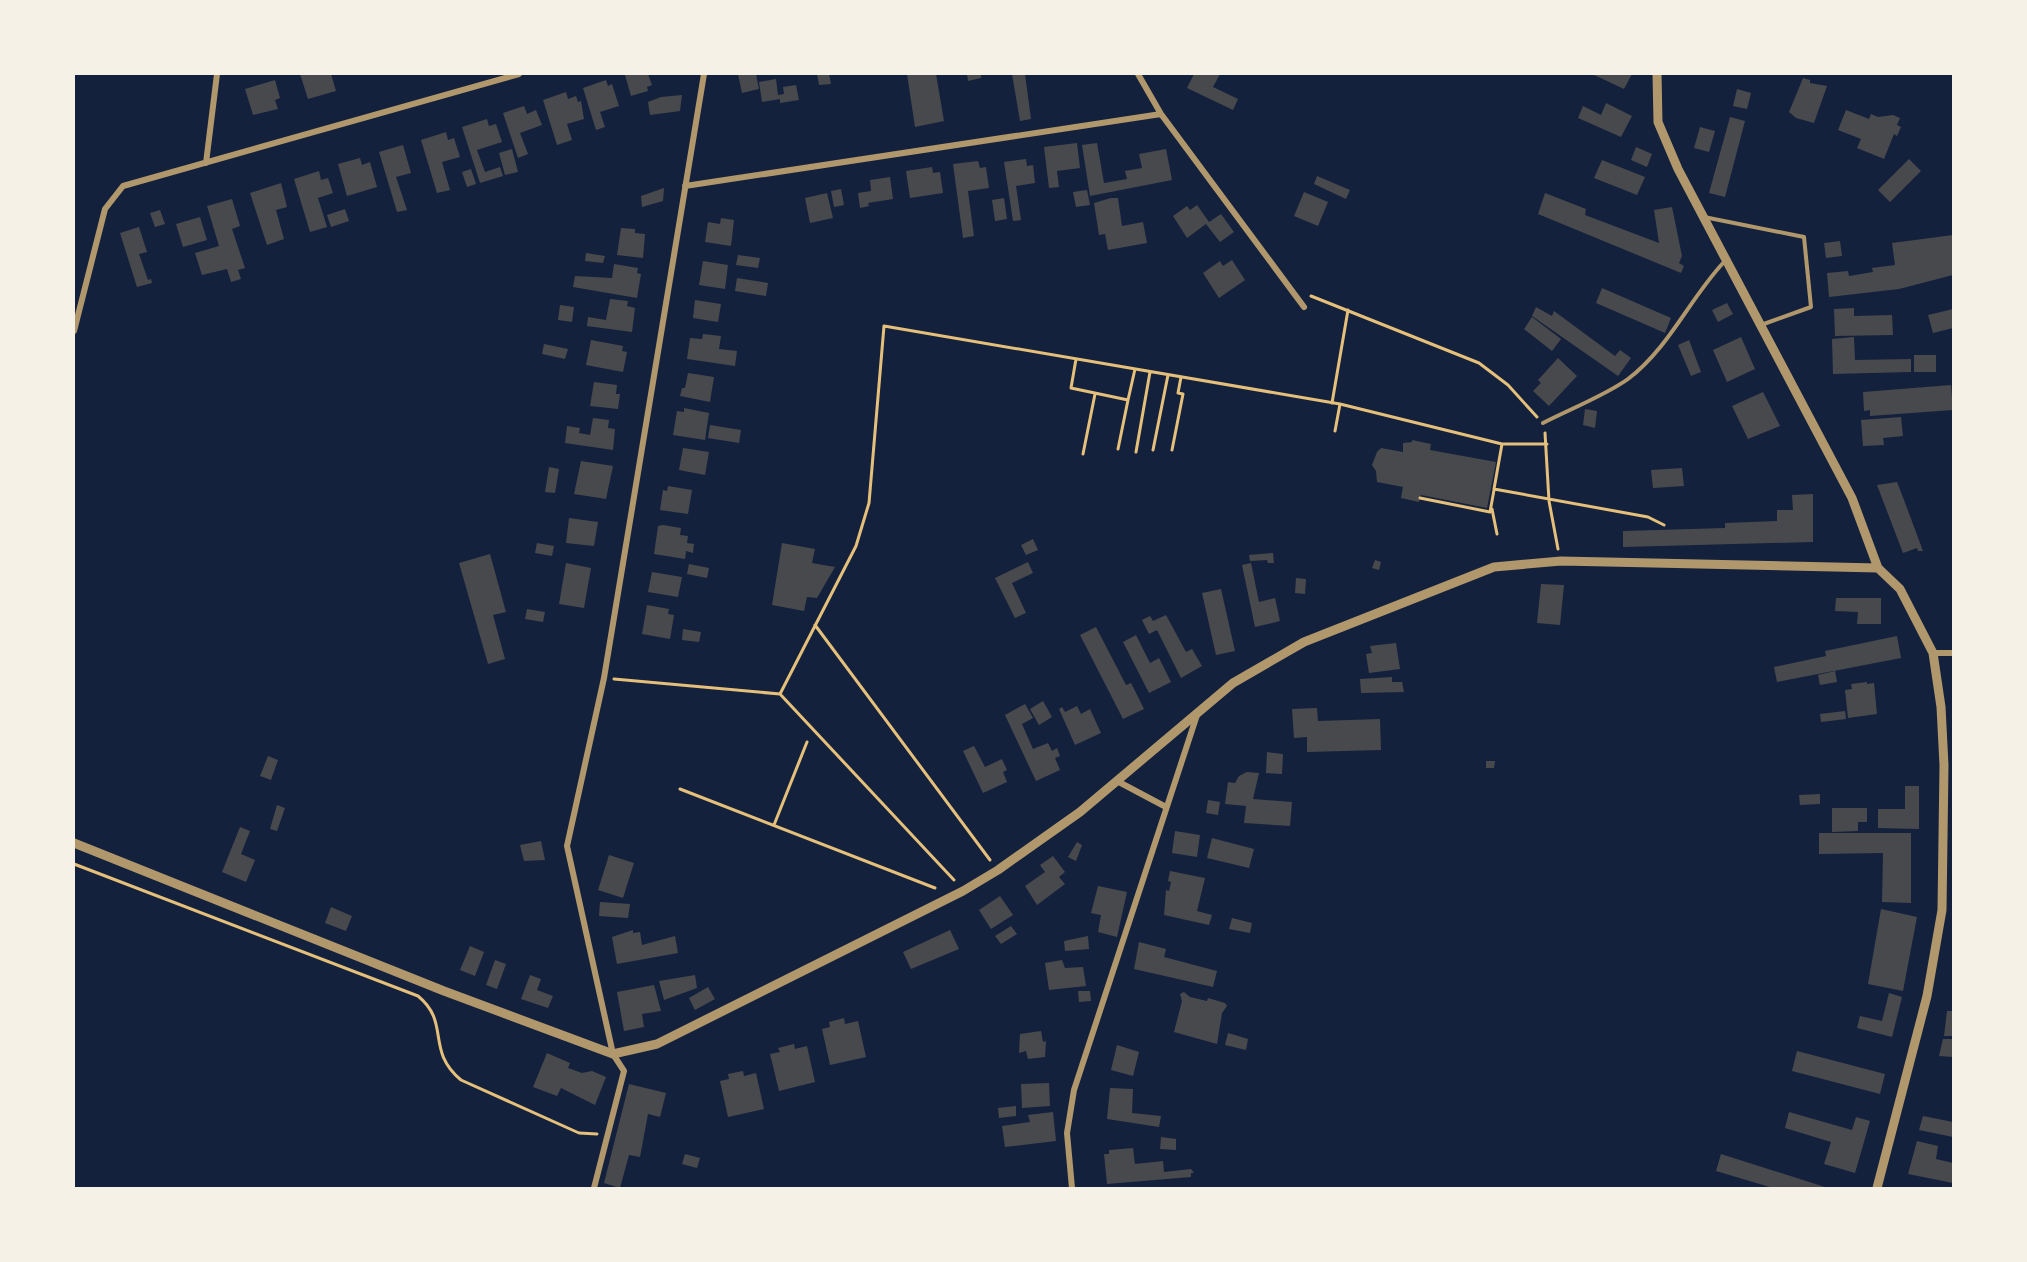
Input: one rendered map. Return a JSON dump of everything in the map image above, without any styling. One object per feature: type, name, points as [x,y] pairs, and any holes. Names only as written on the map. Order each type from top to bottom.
[{"type":"street","points":[[206,163],[217,74]]},
{"type":"street","points":[[74,331],[105,209],[123,186],[519,74]]},
{"type":"street","points":[[594,1188],[624,1071],[614,1054],[567,846],[604,678],[704,74]]},
{"type":"street","points":[[1138,74],[1161,114],[1304,307]]},
{"type":"street","points":[[1657,74],[1658,122],[1678,169],[1852,498],[1878,568],[1900,590],[1920,624],[1933,653],[1941,707],[1944,765],[1942,910],[1927,996],[1877,1188]]},
{"type":"street","points":[[685,186],[1161,114]]},
{"type":"street","points":[[74,843],[444,991],[614,1054],[657,1044],[963,891],[998,870],[1080,812],[1233,683],[1304,642],[1494,567],[1561,561],[1878,568]]},
{"type":"street","points":[[1933,653],[1953,653]]},
{"type":"street","points":[[1072,1188],[1067,1133],[1074,1090],[1197,714]]},
{"type":"street","points":[[1117,781],[1166,807]]},
{"type":"lane","points":[[1703,217],[1804,237],[1811,307],[1760,326]]},
{"type":"lane","points":[[1543,423],[1628,379],[1673,332],[1701,288],[1725,261]]},
{"type":"path","points":[[1290,287],[1479,363],[1508,386],[1543,423],[1547,444],[1550,501],[1561,561]]},
{"type":"path","points":[[1332,403],[1348,310]]},
{"type":"path","points":[[780,694],[856,546],[868,503],[884,326],[1340,404],[1502,444],[1547,444]]},
{"type":"path","points":[[1076,359],[1071,388],[1128,400]]},
{"type":"path","points":[[1118,449],[1135,369]]},
{"type":"path","points":[[1136,452],[1150,372]]},
{"type":"path","points":[[1153,450],[1168,375]]},
{"type":"path","points":[[1172,450],[1183,394],[1178,393],[1181,377]]},
{"type":"path","points":[[1083,454],[1095,393]]},
{"type":"path","points":[[1335,431],[1340,404]]},
{"type":"path","points":[[1420,498],[1490,512],[1502,444]]},
{"type":"path","points":[[1494,489],[1648,517],[1664,525]]},
{"type":"path","points":[[1491,504],[1497,534]]},
{"type":"path","points":[[815,626],[998,870]]},
{"type":"path","points":[[604,678],[780,694],[963,891]]},
{"type":"path","points":[[774,825],[807,741]]},
{"type":"path","points":[[680,789],[935,888]]},
{"type":"path","points":[[74,864],[418,996],[434,1014],[441,1056],[447,1068],[461,1080],[579,1133],[595,1136],[603,1132],[611,1122]]},
{"type":"building","points":[[300,74],[331,74],[336,91],[308,99]]},
{"type":"building","points":[[648,74],[652,85],[647,87],[648,91],[631,96],[625,75]]},
{"type":"building","points":[[738,74],[756,74],[759,89],[742,93]]},
{"type":"building","points":[[817,74],[829,74],[831,84],[819,85]]},
{"type":"building","points":[[907,74],[936,74],[944,121],[915,127]]},
{"type":"building","points":[[967,74],[981,74],[981,78],[968,81]]},
{"type":"building","points":[[1012,74],[1025,74],[1031,119],[1020,121]]},
{"type":"building","points":[[1194,74],[1220,74],[1213,87],[1238,99],[1233,110],[1187,88]]},
{"type":"building","points":[[1592,74],[1632,74],[1624,89]]},
{"type":"building","points":[[1803,78],[1810,80],[1810,83],[1827,86],[1814,123],[1796,118],[1789,112]]},
{"type":"building","points":[[776,79],[778,95],[784,94],[783,87],[796,85],[799,100],[780,103],[780,99],[762,102],[759,82]]},
{"type":"building","points":[[275,80],[280,98],[275,100],[278,109],[253,115],[245,89]]},
{"type":"building","points":[[606,80],[608,86],[612,84],[619,106],[600,112],[605,127],[596,130],[583,88]]},
{"type":"building","points":[[1737,89],[1751,93],[1747,109],[1733,106]]},
{"type":"building","points":[[566,92],[568,99],[576,96],[578,102],[581,101],[584,119],[567,124],[572,140],[557,145],[543,100]]},
{"type":"building","points":[[682,95],[680,111],[650,115],[648,102],[661,97]]},
{"type":"building","points":[[1606,103],[1632,116],[1621,137],[1578,118],[1583,106],[1601,115]]},
{"type":"building","points":[[524,106],[527,114],[536,110],[542,125],[520,133],[528,154],[518,158],[503,113]]},
{"type":"building","points":[[1846,110],[1869,119],[1871,114],[1878,117],[1893,115],[1900,118],[1897,125],[1901,127],[1897,136],[1894,134],[1884,159],[1857,148],[1861,139],[1838,130]]},
{"type":"building","points":[[1730,117],[1745,121],[1725,197],[1709,193]]},
{"type":"building","points":[[487,119],[489,126],[496,124],[502,142],[477,150],[485,172],[500,167],[503,176],[480,183],[462,127]]},
{"type":"building","points":[[1700,127],[1715,131],[1709,152],[1694,148]]},
{"type":"building","points":[[446,132],[448,140],[454,138],[460,157],[442,162],[450,190],[437,193],[421,140]]},
{"type":"building","points":[[1077,143],[1080,168],[1057,171],[1059,187],[1049,188],[1044,147]]},
{"type":"building","points":[[1097,143],[1104,183],[1127,179],[1125,171],[1142,168],[1139,154],[1166,149],[1172,180],[1090,196],[1082,145]]},
{"type":"building","points":[[403,145],[411,173],[396,177],[407,210],[397,212],[379,152]]},
{"type":"building","points":[[1636,147],[1652,154],[1647,167],[1631,160]]},
{"type":"building","points":[[512,149],[518,172],[505,175],[499,153]]},
{"type":"building","points":[[360,158],[362,165],[370,162],[377,187],[347,196],[338,164]]},
{"type":"building","points":[[1026,159],[1027,166],[1033,165],[1035,183],[1016,186],[1021,220],[1013,221],[1004,162]]},
{"type":"building","points":[[1909,159],[1921,171],[1890,202],[1878,190]]},
{"type":"building","points":[[1602,160],[1645,177],[1637,195],[1594,178]]},
{"type":"building","points":[[978,161],[980,168],[986,167],[989,188],[968,191],[974,236],[963,238],[953,164]]},
{"type":"building","points":[[932,167],[933,173],[940,172],[943,193],[910,198],[906,171]]},
{"type":"building","points":[[471,169],[476,184],[467,187],[462,172]]},
{"type":"building","points":[[319,171],[321,180],[328,178],[333,193],[318,198],[327,227],[310,232],[294,179]]},
{"type":"building","points":[[1317,176],[1350,190],[1346,199],[1314,184]]},
{"type":"building","points":[[890,177],[893,199],[868,203],[869,206],[860,208],[858,193],[871,191],[870,180]]},
{"type":"building","points":[[281,183],[287,207],[276,210],[284,239],[267,245],[250,193]]},
{"type":"building","points":[[664,188],[663,201],[642,207],[641,196]]},
{"type":"building","points":[[841,189],[844,205],[834,207],[831,191]]},
{"type":"building","points":[[1087,190],[1090,205],[1076,207],[1073,192]]},
{"type":"building","points":[[1304,192],[1328,202],[1318,226],[1294,216]]},
{"type":"building","points":[[827,193],[833,218],[810,223],[805,198]]},
{"type":"building","points":[[1545,193],[1586,209],[1585,215],[1659,243],[1654,210],[1672,207],[1682,256],[1679,263],[1684,266],[1681,273],[1538,214]]},
{"type":"building","points":[[1004,198],[1007,219],[995,221],[992,200]]},
{"type":"building","points":[[1118,198],[1122,226],[1143,222],[1147,243],[1108,250],[1105,234],[1099,235],[1094,203]]},
{"type":"building","points":[[232,199],[240,226],[232,229],[245,268],[238,270],[241,279],[231,282],[227,269],[202,275],[195,253],[219,246],[207,206]]},
{"type":"building","points":[[1197,205],[1209,222],[1221,214],[1234,232],[1220,242],[1206,224],[1187,238],[1173,216],[1187,206],[1190,210]]},
{"type":"building","points":[[345,209],[349,221],[331,227],[327,215]]},
{"type":"building","points":[[160,210],[165,224],[155,227],[150,213]]},
{"type":"building","points":[[200,217],[207,240],[183,247],[176,224]]},
{"type":"building","points":[[721,218],[734,220],[731,246],[705,242],[708,222],[720,224]]},
{"type":"building","points":[[139,227],[147,252],[139,254],[148,280],[151,279],[152,283],[137,287],[120,233]]},
{"type":"building","points":[[621,228],[635,229],[635,233],[645,234],[643,258],[617,255]]},
{"type":"building","points":[[1953,235],[1953,275],[1899,289],[1829,297],[1827,273],[1848,271],[1849,276],[1873,272],[1872,268],[1895,265],[1892,243]]},
{"type":"building","points":[[1840,241],[1842,256],[1826,258],[1824,243]]},
{"type":"building","points":[[586,253],[605,256],[603,263],[585,261]]},
{"type":"building","points":[[738,255],[760,258],[758,268],[736,265]]},
{"type":"building","points":[[1232,260],[1245,280],[1219,298],[1203,273],[1220,261],[1223,266]]},
{"type":"building","points":[[703,261],[728,265],[725,289],[699,285]]},
{"type":"building","points":[[614,264],[638,268],[637,273],[641,274],[637,298],[573,287],[575,276],[612,278]]},
{"type":"building","points":[[737,278],[768,283],[766,296],[735,291]]},
{"type":"building","points":[[1602,288],[1671,318],[1665,333],[1596,303]]},
{"type":"building","points":[[610,299],[628,301],[627,306],[635,308],[632,332],[587,326],[588,317],[606,320]]},
{"type":"building","points":[[695,300],[721,304],[718,322],[693,318]]},
{"type":"building","points":[[1727,303],[1733,314],[1718,322],[1712,310]]},
{"type":"building","points":[[560,305],[574,307],[572,322],[558,320]]},
{"type":"building","points":[[1536,307],[1552,316],[1554,311],[1615,356],[1620,350],[1631,358],[1618,376],[1532,316]]},
{"type":"building","points":[[1854,308],[1854,316],[1892,315],[1893,335],[1835,336],[1834,309]]},
{"type":"building","points":[[1953,309],[1953,328],[1933,333],[1928,315]]},
{"type":"building","points":[[1532,317],[1561,339],[1552,351],[1524,329]]},
{"type":"building","points":[[703,334],[721,336],[719,349],[737,351],[735,366],[687,359],[690,338],[702,339]]},
{"type":"building","points":[[1741,337],[1755,369],[1727,382],[1713,350]]},
{"type":"building","points":[[1854,337],[1855,360],[1911,359],[1911,372],[1833,374],[1832,339]]},
{"type":"building","points":[[591,340],[623,346],[622,351],[627,352],[623,372],[586,365]]},
{"type":"building","points":[[1689,340],[1701,372],[1691,376],[1678,345]]},
{"type":"building","points":[[544,344],[568,349],[565,359],[542,354]]},
{"type":"building","points":[[1914,355],[1936,355],[1936,372],[1914,372]]},
{"type":"building","points":[[1558,358],[1577,376],[1549,406],[1533,391],[1541,383],[1538,380]]},
{"type":"building","points":[[688,373],[714,377],[710,402],[680,396],[682,388],[685,388]]},
{"type":"building","points":[[594,382],[617,385],[616,394],[620,394],[618,409],[590,406]]},
{"type":"building","points":[[1951,385],[1953,410],[1870,416],[1870,410],[1864,411],[1863,392]]},
{"type":"building","points":[[1763,392],[1780,426],[1748,439],[1732,406]]},
{"type":"building","points":[[684,408],[709,413],[705,440],[673,435],[677,411],[684,412]]},
{"type":"building","points":[[1585,409],[1597,411],[1595,428],[1583,425]]},
{"type":"building","points":[[1901,417],[1903,436],[1883,438],[1884,445],[1863,446],[1861,420]]},
{"type":"building","points":[[593,418],[609,420],[608,428],[615,429],[613,450],[565,443],[567,426],[580,428],[579,433],[590,435]]},
{"type":"building","points":[[710,425],[741,430],[739,443],[708,438]]},
{"type":"building","points":[[1412,440],[1431,444],[1430,450],[1496,462],[1487,508],[1421,495],[1419,502],[1401,498],[1403,487],[1377,482],[1376,471],[1372,465],[1377,452],[1381,448],[1403,452],[1403,443],[1412,442]]},
{"type":"building","points":[[683,448],[709,452],[705,475],[679,470]]},
{"type":"building","points":[[581,461],[613,466],[606,499],[574,494]]},
{"type":"building","points":[[549,467],[559,469],[555,493],[545,492]]},
{"type":"building","points":[[1682,468],[1684,486],[1653,488],[1651,470]]},
{"type":"building","points":[[1897,482],[1923,551],[1918,551],[1917,548],[1903,553],[1877,485]]},
{"type":"building","points":[[668,486],[692,490],[688,514],[660,510],[663,490],[667,491]]},
{"type":"building","points":[[1813,494],[1813,542],[1623,547],[1623,531],[1725,528],[1725,523],[1777,521],[1777,510],[1793,510],[1792,495]]},
{"type":"building","points":[[569,518],[598,522],[594,546],[566,543]]},
{"type":"building","points":[[658,526],[681,528],[680,535],[688,536],[687,543],[694,544],[693,553],[686,551],[685,559],[654,554]]},
{"type":"building","points":[[1033,539],[1038,550],[1026,555],[1021,545]]},
{"type":"building","points":[[537,543],[554,546],[552,556],[535,553]]},
{"type":"building","points":[[782,543],[815,549],[812,563],[835,567],[817,598],[807,597],[804,611],[772,605]]},
{"type":"building","points":[[1273,553],[1274,563],[1268,563],[1267,560],[1250,561],[1249,555]]},
{"type":"building","points":[[490,554],[506,612],[493,615],[505,659],[488,664],[459,563]]},
{"type":"building","points":[[1375,560],[1381,562],[1379,570],[1372,568]]},
{"type":"building","points":[[1028,562],[1033,573],[1012,583],[1026,613],[1015,618],[995,578]]},
{"type":"building","points":[[566,563],[591,568],[584,608],[559,604]]},
{"type":"building","points":[[1251,563],[1259,602],[1275,598],[1280,621],[1255,627],[1242,565]]},
{"type":"building","points":[[689,564],[709,568],[707,578],[687,574]]},
{"type":"building","points":[[652,572],[682,577],[678,597],[648,592]]},
{"type":"building","points":[[1296,578],[1306,579],[1305,594],[1295,593]]},
{"type":"building","points":[[1541,584],[1564,585],[1560,625],[1537,623]]},
{"type":"building","points":[[1221,589],[1235,651],[1216,655],[1202,593]]},
{"type":"building","points":[[1836,598],[1881,598],[1881,624],[1857,624],[1858,612],[1835,611]]},
{"type":"building","points":[[647,605],[669,609],[668,614],[674,615],[670,639],[642,634]]},
{"type":"building","points":[[527,609],[545,612],[543,622],[525,619]]},
{"type":"building","points":[[1166,615],[1186,652],[1192,649],[1202,666],[1181,678],[1157,630],[1149,634],[1142,620],[1150,616],[1153,621]]},
{"type":"building","points":[[1096,627],[1126,685],[1131,683],[1144,709],[1123,719],[1080,635]]},
{"type":"building","points":[[683,629],[701,632],[699,642],[682,640]]},
{"type":"building","points":[[1136,635],[1150,663],[1159,658],[1171,682],[1149,693],[1123,642]]},
{"type":"building","points":[[1897,636],[1901,658],[1777,682],[1774,667],[1826,656],[1825,651]]},
{"type":"building","points":[[1396,643],[1400,669],[1369,673],[1366,654],[1372,653],[1370,646]]},
{"type":"building","points":[[1835,671],[1837,682],[1820,685],[1818,675]]},
{"type":"building","points":[[1392,677],[1392,682],[1402,682],[1404,692],[1361,693],[1360,679]]},
{"type":"building","points":[[1867,682],[1867,684],[1874,683],[1877,714],[1848,718],[1845,690],[1852,689],[1851,684]]},
{"type":"building","points":[[1043,701],[1052,717],[1039,725],[1030,709]]},
{"type":"building","points":[[1025,704],[1033,718],[1022,724],[1033,749],[1048,743],[1052,751],[1057,748],[1060,756],[1055,758],[1060,770],[1036,781],[1005,715]]},
{"type":"building","points":[[1077,706],[1081,714],[1090,709],[1101,733],[1075,745],[1059,709],[1062,707],[1065,712]]},
{"type":"building","points":[[1317,708],[1318,721],[1380,719],[1381,750],[1307,752],[1307,737],[1294,738],[1292,709]]},
{"type":"building","points":[[1845,711],[1846,719],[1821,722],[1820,714]]},
{"type":"building","points":[[974,746],[985,767],[1002,759],[1007,770],[1003,772],[1007,782],[983,793],[963,751]]},
{"type":"building","points":[[1267,752],[1283,754],[1282,774],[1266,773]]},
{"type":"building","points":[[268,756],[278,760],[271,780],[260,776]]},
{"type":"building","points":[[1486,761],[1495,761],[1494,768],[1486,768]]},
{"type":"building","points":[[1247,772],[1259,773],[1253,799],[1292,802],[1290,826],[1244,823],[1246,806],[1225,804],[1228,782],[1235,783],[1239,776]]},
{"type":"building","points":[[1905,786],[1919,786],[1919,829],[1878,828],[1878,809],[1905,809]]},
{"type":"building","points":[[1820,794],[1820,804],[1800,805],[1799,795]]},
{"type":"building","points":[[1208,800],[1220,802],[1218,815],[1206,813]]},
{"type":"building","points":[[277,805],[285,808],[277,831],[270,829]]},
{"type":"building","points":[[1832,808],[1867,808],[1867,822],[1858,822],[1858,831],[1832,832]]},
{"type":"building","points":[[240,827],[250,831],[241,854],[255,860],[246,882],[222,872]]},
{"type":"building","points":[[1175,831],[1200,835],[1197,857],[1172,853]]},
{"type":"building","points":[[1819,833],[1911,833],[1911,903],[1882,902],[1883,853],[1819,854]]},
{"type":"building","points":[[1212,838],[1254,849],[1249,868],[1207,858]]},
{"type":"building","points":[[541,841],[545,860],[524,861],[520,845]]},
{"type":"building","points":[[1077,842],[1082,845],[1076,861],[1068,857]]},
{"type":"building","points":[[609,855],[634,863],[623,898],[598,890]]},
{"type":"building","points":[[1053,856],[1065,872],[1059,877],[1065,884],[1037,905],[1025,886],[1045,872],[1040,865]]},
{"type":"building","points":[[1170,871],[1205,878],[1197,911],[1212,915],[1209,925],[1164,915],[1166,890],[1169,891],[1171,882],[1168,881]]},
{"type":"building","points":[[1098,886],[1127,892],[1117,937],[1098,932],[1101,915],[1091,913]]},
{"type":"building","points":[[1000,896],[1013,915],[991,929],[979,910]]},
{"type":"building","points":[[600,902],[630,904],[628,918],[599,916]]},
{"type":"building","points":[[331,907],[352,916],[346,931],[325,923]]},
{"type":"building","points":[[1881,909],[1917,917],[1903,991],[1868,984]]},
{"type":"building","points":[[1232,918],[1252,923],[1250,933],[1229,929]]},
{"type":"building","points":[[1011,926],[1017,934],[1001,944],[995,936]]},
{"type":"building","points":[[633,930],[633,933],[640,932],[642,945],[675,936],[678,953],[617,964],[612,937]]},
{"type":"building","points":[[950,930],[959,949],[911,969],[903,952]]},
{"type":"building","points":[[1088,936],[1089,949],[1065,951],[1064,941]]},
{"type":"building","points":[[1139,942],[1166,949],[1164,957],[1217,971],[1213,987],[1134,969]]},
{"type":"building","points":[[470,946],[484,952],[475,976],[460,970]]},
{"type":"building","points":[[495,960],[506,964],[497,989],[486,985]]},
{"type":"building","points":[[1062,960],[1065,968],[1083,967],[1086,986],[1049,990],[1045,963]]},
{"type":"building","points":[[530,975],[541,979],[537,990],[553,996],[548,1008],[521,999]]},
{"type":"building","points":[[695,975],[697,988],[664,1000],[659,981]]},
{"type":"building","points":[[654,985],[661,1011],[642,1014],[644,1027],[624,1031],[617,992]]},
{"type":"building","points":[[708,987],[715,999],[695,1010],[689,998]]},
{"type":"building","points":[[1078,991],[1090,991],[1091,1001],[1079,1002]]},
{"type":"building","points":[[1184,992],[1190,997],[1207,1001],[1208,998],[1225,1003],[1227,1006],[1222,1013],[1217,1044],[1174,1032],[1182,1001],[1180,994]]},
{"type":"building","points":[[1889,993],[1902,997],[1892,1037],[1857,1028],[1860,1016],[1882,1021]]},
{"type":"building","points":[[1947,1011],[1953,1011],[1953,1036],[1944,1036]]},
{"type":"building","points":[[844,1018],[845,1024],[858,1021],[866,1057],[830,1065],[822,1029],[830,1027],[829,1022]]},
{"type":"building","points":[[1041,1031],[1043,1042],[1046,1041],[1045,1057],[1028,1059],[1026,1051],[1019,1053],[1020,1034]]},
{"type":"building","points":[[1228,1033],[1248,1039],[1246,1050],[1225,1045]]},
{"type":"building","points":[[1943,1039],[1953,1039],[1953,1057],[1939,1056]]},
{"type":"building","points":[[794,1044],[795,1049],[807,1046],[815,1082],[779,1091],[770,1054],[780,1052],[778,1048]]},
{"type":"building","points":[[1117,1045],[1139,1052],[1133,1076],[1111,1070]]},
{"type":"building","points":[[1797,1051],[1885,1074],[1880,1094],[1792,1071]]},
{"type":"building","points":[[547,1053],[570,1063],[568,1068],[582,1073],[592,1071],[606,1077],[595,1105],[561,1088],[557,1096],[533,1087]]},
{"type":"building","points":[[743,1071],[744,1076],[756,1073],[764,1109],[728,1117],[720,1081],[729,1079],[728,1074]]},
{"type":"building","points":[[1049,1083],[1050,1106],[1022,1108],[1021,1084]]},
{"type":"building","points":[[629,1084],[666,1093],[660,1117],[648,1114],[640,1157],[629,1155],[620,1188],[604,1183]]},
{"type":"building","points":[[1110,1088],[1133,1089],[1132,1113],[1161,1116],[1159,1127],[1107,1119]]},
{"type":"building","points":[[1016,1106],[1016,1116],[999,1118],[998,1108]]},
{"type":"building","points":[[1053,1112],[1056,1141],[1005,1147],[1002,1126],[1030,1122],[1028,1115]]},
{"type":"building","points":[[1789,1112],[1852,1130],[1856,1117],[1870,1121],[1855,1173],[1824,1164],[1831,1142],[1785,1128]]},
{"type":"building","points":[[1923,1116],[1953,1122],[1953,1137],[1919,1130]]},
{"type":"building","points":[[1161,1137],[1176,1139],[1176,1150],[1160,1149]]},
{"type":"building","points":[[1917,1141],[1938,1146],[1936,1159],[1953,1163],[1953,1183],[1908,1174]]},
{"type":"building","points":[[1133,1148],[1135,1164],[1163,1161],[1164,1172],[1191,1169],[1194,1173],[1191,1173],[1191,1177],[1107,1184],[1104,1154],[1109,1154],[1109,1150]]},
{"type":"building","points":[[685,1154],[700,1158],[697,1168],[682,1164]]},
{"type":"building","points":[[1721,1154],[1828,1188],[1773,1188],[1716,1171]]}]
